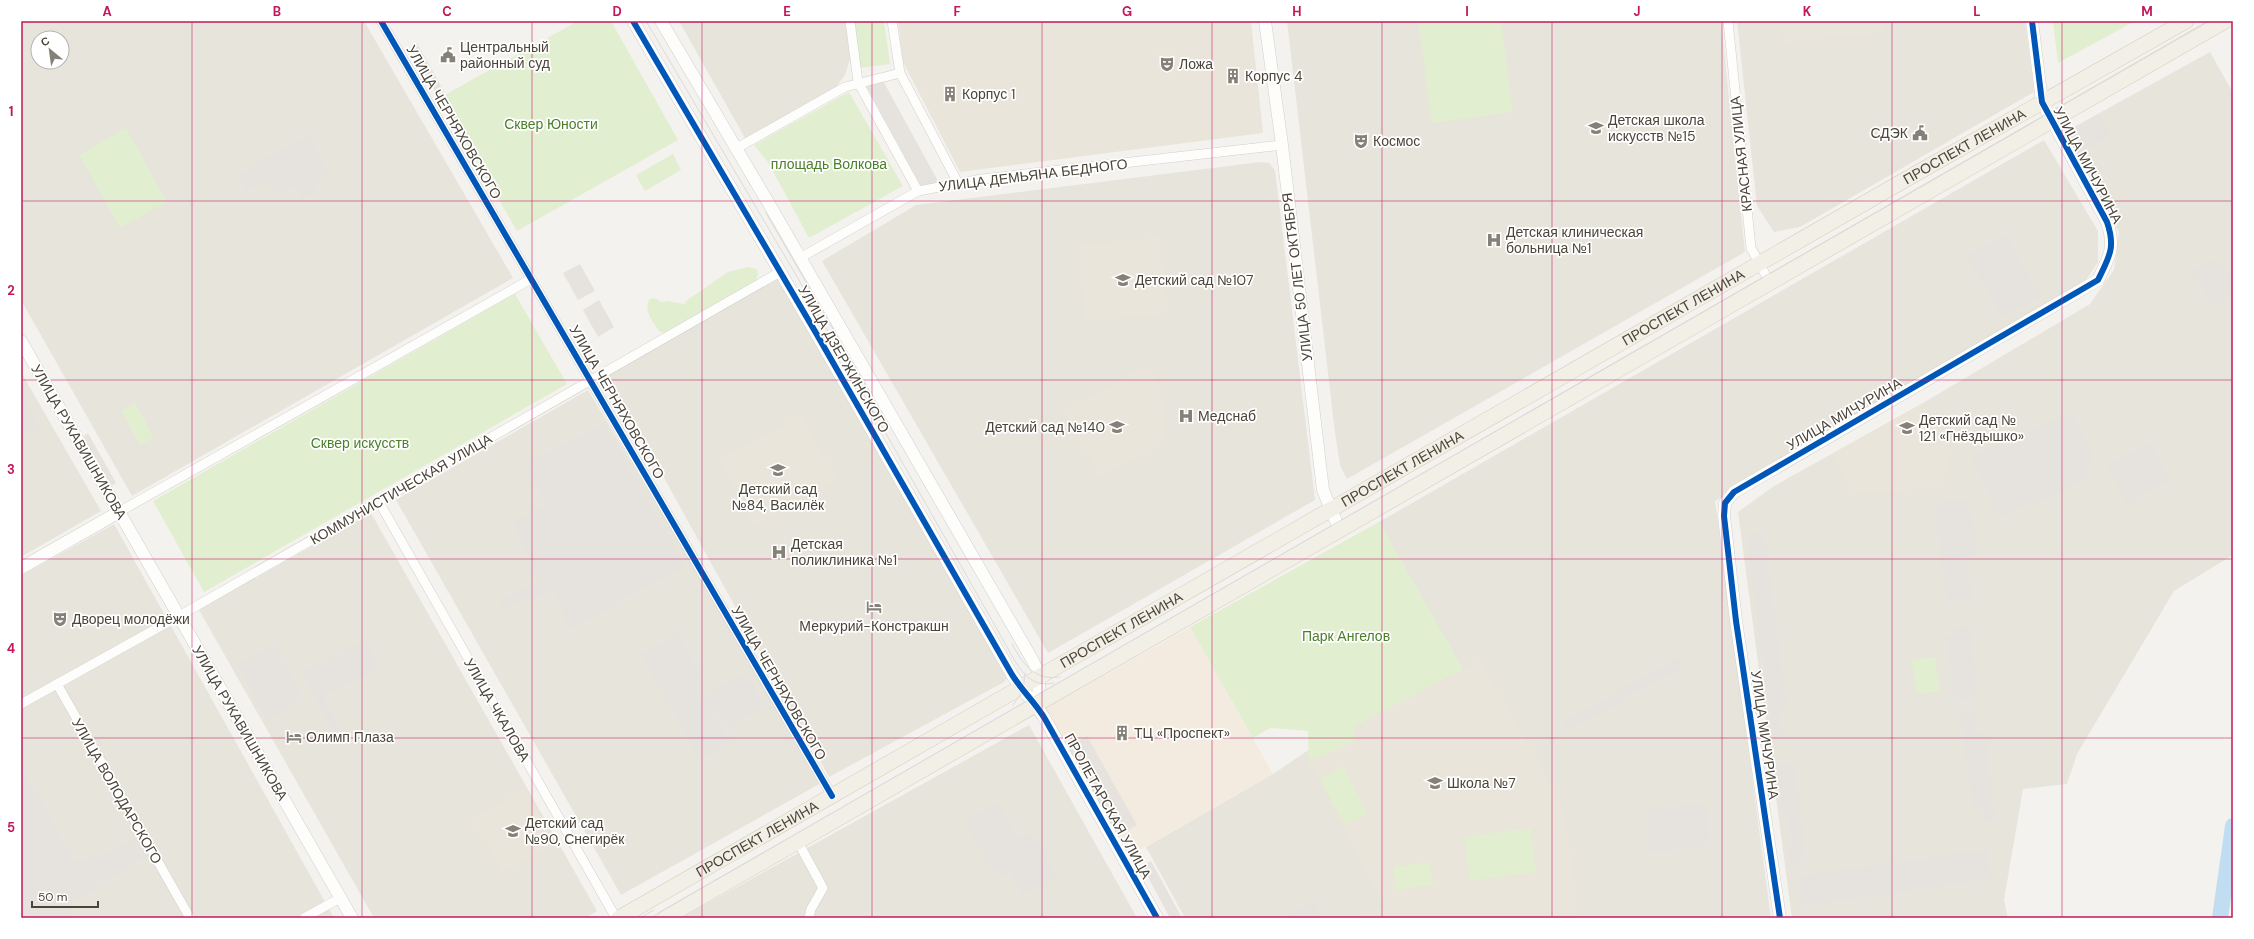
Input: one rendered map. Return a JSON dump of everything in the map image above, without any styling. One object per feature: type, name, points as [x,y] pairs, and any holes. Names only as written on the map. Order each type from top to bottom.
[{"type":"main road","name":"ПРОСПЕКТ ЛЕНИНА","points":[[617,918],[2186,21]]},
{"type":"main road","name":"ПРОСПЕКТ ЛЕНИНА","points":[[665,918],[1037,706],[2225,21]]},
{"type":"street","name":"УЛИЦА ЧЕРНЯХОВСКОГО","points":[[381,21],[832,796]]},
{"type":"street","name":"УЛИЦА ДЗЕРЖИНСКОГО","points":[[633,21],[1020,688],[1037,706]]},
{"type":"street","name":"УЛИЦА ДЗЕРЖИНСКОГО","points":[[661,21],[800,258],[1040,676]]},
{"type":"street","points":[[850,21],[858,82],[918,191]]},
{"type":"street","points":[[892,21],[900,73],[958,183]]},
{"type":"street","name":"УЛИЦА 50 ЛЕТ ОКТЯБРЯ","points":[[1265,21],[1282,145],[1323,490],[1340,530]]},
{"type":"street","name":"КРАСНАЯ УЛИЦА","points":[[1728,21],[1751,248],[1770,283]]},
{"type":"street","name":"УЛИЦА МИЧУРИНА","points":[[1780,918],[1736,621],[1724,516],[1725,503],[1734,492],[2098,280],[2112,249],[2111,234],[2107,222],[2042,102],[2032,21]]},
{"type":"street","points":[[736,148],[845,87],[858,82],[900,73]]},
{"type":"street","name":"УЛИЦА ДЕМЬЯНА БЕДНОГО","points":[[800,258],[918,191],[958,183],[1282,145]]},
{"type":"street","name":"КОММУНИСТИЧЕСКАЯ УЛИЦА","points":[[21,704],[179,616],[780,272]]},
{"type":"street","points":[[21,568],[531,278]]},
{"type":"street","name":"УЛИЦА РУКАВИШНИКОВА","points":[[21,341],[352,918]]},
{"type":"street","name":"УЛИЦА ЧКАЛОВА","points":[[379,502],[617,918]]},
{"type":"street","points":[[1037,706],[1040,676]]},
{"type":"street","name":"УЛИЦА ВОЛОДАРСКОГО","points":[[57,684],[190,918]]},
{"type":"street","name":"ПРОЛЕТАРСКАЯ УЛИЦА","points":[[1037,706],[1157,918]]},
{"type":"street","points":[[798,842],[824,888],[811,909],[809,918]]},
{"type":"street","points":[[304,918],[340,898]]},
{"type":"shaded area","points":[[21,21],[364,21],[513,278],[132,496],[21,300]]},
{"type":"shaded area","points":[[679,21],[845,21],[850,59],[845,75],[836,87],[745,138]]},
{"type":"shaded area","points":[[898,21],[1251,21],[1263,133],[960,172],[903,62]]},
{"type":"shaded area","points":[[1287,21],[1721,21],[1745,252],[1347,479],[1340,465],[1335,433]]},
{"type":"shaded area","points":[[1737,21],[2025,21],[2034,92],[1800,227],[1774,232],[1757,206]]},
{"type":"shaded area","points":[[1781,21],[1882,21],[1884,32],[1783,43]]},
{"type":"shaded area","points":[[417,43],[445,93],[438,97],[410,47]]},
{"type":"shaded area","points":[[2210,52],[2233,93],[2233,555],[2174,591],[2077,754],[2067,784],[2023,789],[2004,900],[2008,918],[1792,918],[1738,512],[1774,486],[1923,403],[2090,304],[2114,270],[2119,232],[2065,132]]},
{"type":"shaded area","points":[[882,79],[939,183],[921,186],[867,87]]},
{"type":"shaded area","points":[[2100,115],[2111,135],[2084,150],[2073,129]]},
{"type":"shaded area","points":[[307,135],[329,173],[314,182],[319,190],[302,200],[293,185],[276,195],[267,180],[246,192],[237,176]]},
{"type":"shaded area","points":[[2044,140],[2098,231],[2098,262],[2084,283],[1715,501],[1771,918],[1185,918],[1146,847],[1273,774],[1307,751],[1462,669],[1379,522]]},
{"type":"shaded area","points":[[1261,162],[1269,163],[1275,170],[1315,500],[1048,653],[822,261],[916,205]]},
{"type":"shaded area","points":[[2006,234],[2041,297],[2003,319],[1967,256]]},
{"type":"shaded area","name":"Детский сад №107","points":[[1159,237],[1168,313],[1086,322],[1078,246]]},
{"type":"shaded area","points":[[2207,260],[2223,266],[2233,284],[2233,294],[2212,307],[2191,271]]},
{"type":"shaded area","points":[[580,264],[595,291],[578,300],[563,273]]},
{"type":"shaded area","points":[[780,272],[1011,673],[1004,682],[829,777],[609,378],[604,374]]},
{"type":"shaded area","points":[[599,300],[614,327],[598,337],[583,310]]},
{"type":"shaded area","name":"Детский сад №140","points":[[1146,365],[1161,385],[1164,442],[1100,477],[1063,413]]},
{"type":"shaded area","points":[[21,372],[101,511],[21,557]]},
{"type":"shaded area","points":[[588,390],[823,782],[621,895],[396,500]]},
{"type":"shaded area","points":[[21,392],[41,427],[29,434],[21,420]]},
{"type":"shaded area","name":"Детский сад № 121 «Гнёздышко»","points":[[1923,403],[1952,454],[1942,488],[1853,493],[1832,454]]},
{"type":"shaded area","points":[[2073,412],[2092,453],[2086,481],[1998,518],[1972,455]]},
{"type":"shaded area","name":"Детский сад №84, Василёк","points":[[801,415],[837,479],[755,526],[719,461]]},
{"type":"shaded area","points":[[603,423],[685,565],[568,631],[556,591],[501,609],[499,600],[540,582],[513,522],[545,505],[526,465]]},
{"type":"shaded area","points":[[88,433],[116,483],[111,486],[83,437]]},
{"type":"shaded area","points":[[2150,443],[2171,480],[2128,504],[2108,466]]},
{"type":"shaded area","points":[[1965,499],[1973,519],[1977,555],[1967,557],[1971,600],[1947,603],[1934,504]]},
{"type":"shaded area","points":[[371,513],[597,911],[586,918],[374,918],[199,610]]},
{"type":"shaded area","points":[[114,524],[334,918],[21,918],[21,576]]},
{"type":"shaded area","points":[[1764,532],[1787,707],[1779,709],[1783,736],[1773,737],[1746,534]]},
{"type":"shaded area","points":[[1969,626],[1978,694],[1972,695],[1972,699],[1955,702],[1946,636],[1953,635],[1952,628]]},
{"type":"shaded area","points":[[1190,627],[1273,774],[1129,856],[1045,709]]},
{"type":"shaded area","points":[[678,633],[705,682],[699,686],[730,742],[700,759],[641,654]]},
{"type":"shaded area","points":[[366,641],[380,668],[324,696],[349,746],[342,749],[303,672]]},
{"type":"shaded area","points":[[274,645],[304,699],[267,720],[237,665]]},
{"type":"shaded area","points":[[1678,657],[1683,666],[1569,731],[1564,722]]},
{"type":"shaded area","name":"Школа №7","points":[[1480,660],[1562,804],[1575,884],[1577,918],[1359,918],[1359,915],[1385,906],[1309,762],[1307,751]]},
{"type":"shaded area","points":[[745,674],[764,707],[727,729],[707,695]]},
{"type":"shaded area","points":[[1974,710],[1976,731],[1984,731],[1995,821],[1984,822],[1982,807],[1973,808],[1960,712]]},
{"type":"shaded area","points":[[1029,725],[1137,918],[681,918]]},
{"type":"shaded area","points":[[1087,736],[1137,825],[1118,836],[1067,747]]},
{"type":"shaded area","points":[[1794,762],[1806,861],[1789,863],[1787,846],[1791,846],[1788,818],[1782,818],[1775,764]]},
{"type":"shaded area","points":[[21,767],[75,861],[106,853],[137,837],[147,855],[67,906],[74,918],[21,918]]},
{"type":"shaded area","name":"Детский сад №90, Снегирёк","points":[[524,789],[555,844],[503,873],[472,818]]},
{"type":"shaded area","points":[[997,802],[1018,839],[1032,832],[1056,876],[1022,895],[1009,872],[997,879],[964,820]]},
{"type":"shaded area","points":[[1706,803],[1711,846],[1650,853],[1645,810]]},
{"type":"shaded area","points":[[1987,850],[1991,879],[1801,906],[1797,876]]},
{"type":"shaded area","points":[[1151,861],[1182,918],[1170,918],[1142,866]]},
{"type":"shaded area","points":[[1317,902],[1319,918],[1282,918]]},
{"type":"green space","name":"Сквер Юности","points":[[578,21],[611,21],[678,140],[517,231],[441,97]]},
{"type":"green space","points":[[854,21],[884,21],[890,64],[859,68]]},
{"type":"green space","points":[[1418,21],[1501,21],[1513,112],[1432,123]]},
{"type":"green space","points":[[2053,21],[2135,21],[2058,63]]},
{"type":"green space","name":"площадь Волкова","points":[[849,92],[903,186],[809,238],[768,162],[754,145]]},
{"type":"green space","points":[[126,128],[167,202],[120,228],[79,155]]},
{"type":"green space","points":[[673,154],[681,170],[645,191],[636,175]]},
{"type":"green space","points":[[748,267],[756,269],[758,273],[756,282],[667,333],[660,332],[652,321],[647,308],[650,299],[654,298],[662,302],[667,301],[685,304],[686,301],[728,272]]},
{"type":"green space","name":"Сквер искусств","points":[[515,294],[567,384],[204,592],[153,501]]},
{"type":"green space","points":[[135,403],[154,437],[140,445],[121,411]]},
{"type":"green space","name":"Парк Ангелов","points":[[1379,522],[1463,669],[1353,727],[1356,741],[1309,762],[1308,731],[1270,728],[1253,738],[1190,627]]},
{"type":"green space","points":[[1935,657],[1940,691],[1917,694],[1912,660]]},
{"type":"green space","points":[[1343,766],[1368,813],[1345,825],[1320,779]]},
{"type":"green space","points":[[1530,828],[1536,872],[1470,881],[1464,837]]},
{"type":"green space","points":[[1430,862],[1433,885],[1396,890],[1393,867]]},
{"type":"waterway","points":[[2220,918],[2233,826]]},
{"type":"tram line","points":[[646,21],[796,275],[1015,661],[1026,676],[1035,682],[1047,684],[1054,683]]},
{"type":"tram line","points":[[650,918],[2208,21]]},
{"type":"tram line","points":[[766,213],[881,412]]},
{"type":"tram line","points":[[1012,644],[1020,658],[1030,670],[1036,674],[1051,678],[1060,677]]},
{"type":"tram line","points":[[1013,705],[1023,691],[1025,673]]},
{"type":"tram line","points":[[640,918],[654,910]]},
{"type":"cycle path","points":[[381,21],[832,796]]},
{"type":"cycle path","points":[[633,21],[816,333],[1011,673],[1045,719],[1157,918]]},
{"type":"cycle path","points":[[1780,918],[1736,621],[1724,516],[1725,503],[1734,492],[2098,280],[2110,252],[2110,231],[2107,222],[2042,102],[2032,21]]},
{"type":"place","name":"Центральный районный суд","points":[[448,55]]},
{"type":"place","name":"Ложа","points":[[1167,64]]},
{"type":"place","name":"Корпус 4","points":[[1233,76]]},
{"type":"place","name":"Корпус 1","points":[[950,94]]},
{"type":"place","name":"Детская школа искусств №15","points":[[1596,128]]},
{"type":"place","name":"СДЭК","points":[[1920,133]]},
{"type":"place","name":"Космос","points":[[1361,141]]},
{"type":"place","name":"Детская клиническая больница №1","points":[[1494,240]]},
{"type":"place","name":"Детский сад №107","points":[[1123,280]]},
{"type":"place","name":"Медснаб","points":[[1186,416]]},
{"type":"place","name":"Детский сад №140","points":[[1117,427]]},
{"type":"place","name":"Детский сад № 121 «Гнёздышко»","points":[[1907,428]]},
{"type":"place","name":"Детский сад №84, Василёк","points":[[778,470]]},
{"type":"place","name":"Детская поликлиника №1","points":[[779,552]]},
{"type":"place","name":"Меркурий-Констракшн","points":[[874,607]]},
{"type":"place","name":"Дворец молодёжи","points":[[60,619]]},
{"type":"place","name":"ТЦ «Проспект»","points":[[1122,733]]},
{"type":"place","name":"Олимп Плаза","points":[[294,737]]},
{"type":"place","name":"Школа №7","points":[[1435,783]]},
{"type":"place","name":"Детский сад №90, Снегирёк","points":[[513,831]]}]
